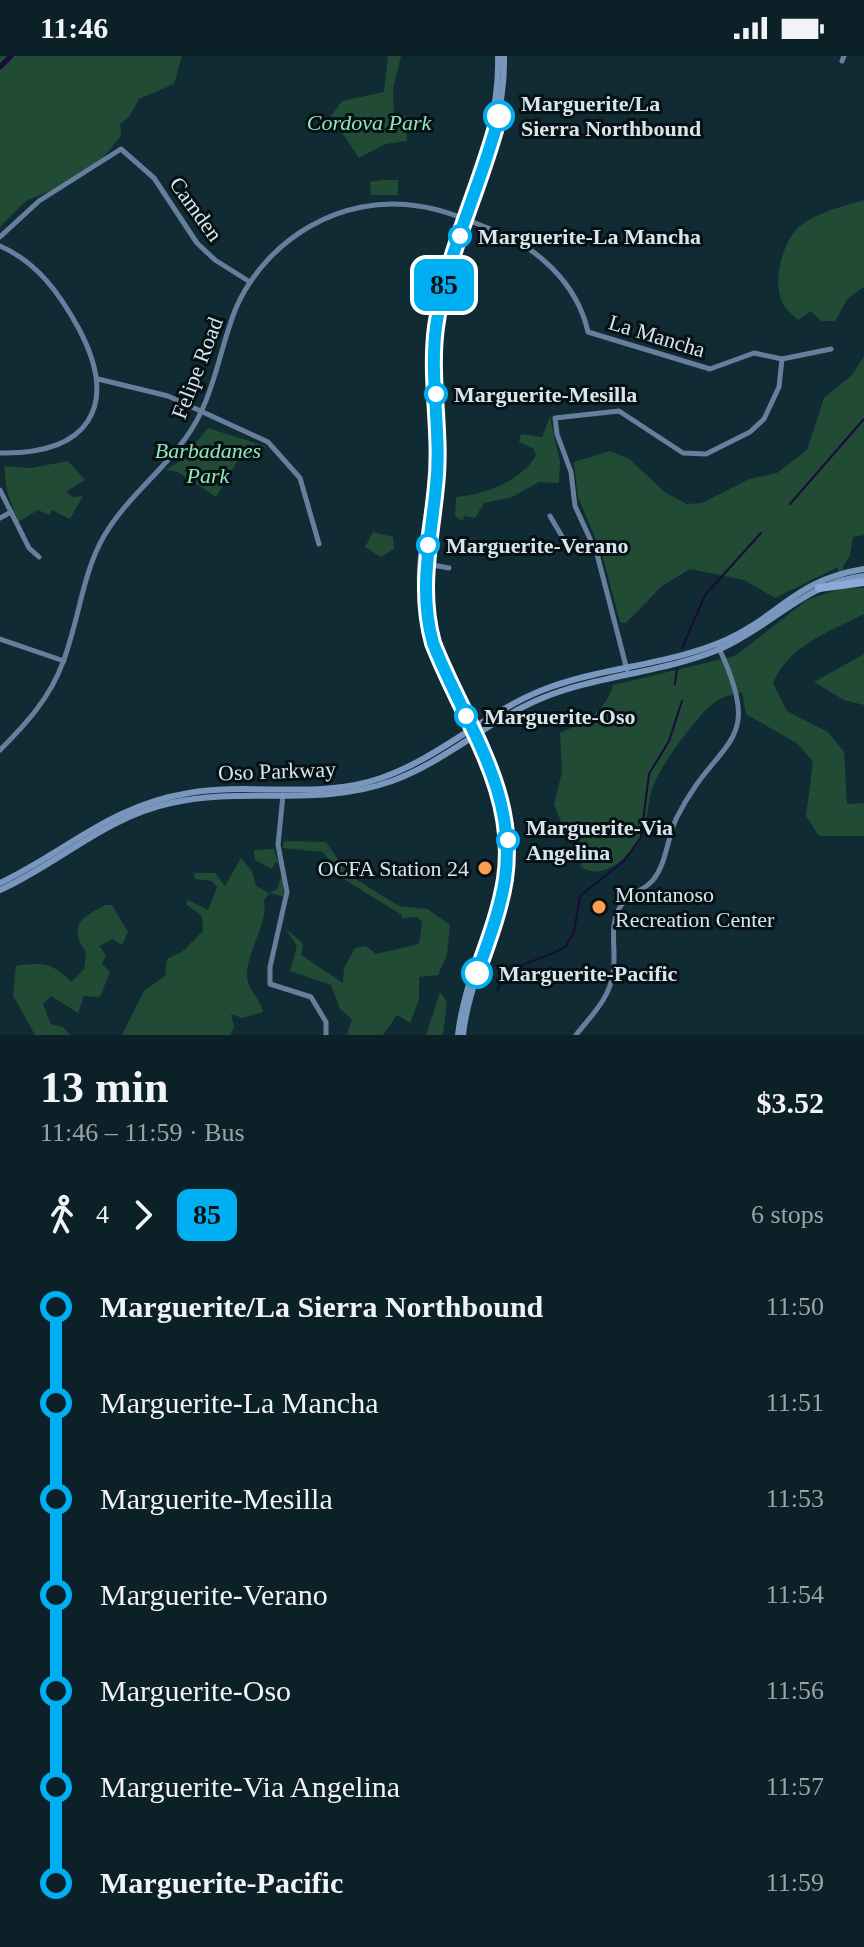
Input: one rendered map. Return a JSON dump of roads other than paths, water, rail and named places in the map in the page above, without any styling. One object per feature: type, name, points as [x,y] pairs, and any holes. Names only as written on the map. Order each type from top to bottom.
[{"type":"highway","points":[[819,588],[864,582]]},
{"type":"main road","points":[[472,734],[428,646],[420,586],[433,459],[430,331],[443,269],[500,113],[501,56]]},
{"type":"main road","points":[[461,1035],[466,989],[495,907],[502,858],[501,825],[494,792],[431,634],[425,596],[425,564],[438,459],[435,331],[463,218]]},
{"type":"main road","name":"Oso Parkway","points":[[718,646],[806,587],[864,569]]},
{"type":"main road","name":"Oso Parkway","points":[[0,890],[105,827],[159,806],[197,798],[331,789],[380,778],[472,734],[539,692],[718,646],[819,588],[847,575],[864,576]]},
{"type":"main road","name":"Oso Parkway","points":[[0,883],[98,823],[151,801],[207,791],[283,794]]},
{"type":"street","name":"Camden","points":[[0,237],[39,201],[121,149],[154,178],[197,243],[215,260],[250,282]]},
{"type":"street","name":"Felipe Road","points":[[0,750],[38,709],[64,661],[90,567],[103,538],[128,504],[178,448],[202,410],[236,308],[266,261],[297,233],[351,209],[415,205],[463,218]]},
{"type":"street","name":"La Mancha","points":[[463,218],[507,236],[543,260],[574,291],[591,333],[644,346],[700,368],[717,368],[754,353],[782,359]]},
{"type":"street","points":[[0,246],[22,258],[60,295],[94,357],[98,379],[97,397],[88,421],[67,441],[40,453],[0,453]]},
{"type":"street","points":[[627,671],[593,543],[575,506],[571,472],[557,434],[555,418],[619,411],[683,453],[706,454],[745,436],[764,419],[779,387],[782,359],[831,349]]},
{"type":"street","points":[[98,379],[148,388],[259,437],[287,460],[308,496],[319,544]]},
{"type":"street","points":[[0,490],[29,548],[39,557]]},
{"type":"street","points":[[0,518],[11,512]]},
{"type":"street","points":[[550,516],[567,545],[579,549],[593,543]]},
{"type":"street","points":[[425,564],[449,568]]},
{"type":"street","points":[[0,639],[64,661]]},
{"type":"street","points":[[576,1035],[609,988],[614,965],[614,924],[619,908],[654,879],[678,815],[700,776],[724,752],[738,728],[739,697],[718,646]]},
{"type":"street","points":[[283,794],[278,845],[287,892],[270,967],[270,984],[311,997],[326,1022],[326,1035]]},
{"type":"waterway","points":[[0,67],[11,56]]},
{"type":"waterway","points":[[790,504],[864,419]]},
{"type":"waterway","points":[[682,648],[705,595],[761,533]]},
{"type":"waterway","points":[[675,684],[677,669]]},
{"type":"waterway","points":[[497,990],[511,972],[566,946],[574,932],[580,896],[624,861],[641,837],[649,774],[669,741],[682,701]]},
{"type":"place","name":"Marguerite/La Sierra Northbound","points":[[499,116]]},
{"type":"place","name":"Marguerite-La Mancha","points":[[460,236]]},
{"type":"place","name":"Marguerite-Mesilla","points":[[436,394]]},
{"type":"place","name":"Marguerite-Verano","points":[[428,545]]},
{"type":"place","name":"Marguerite-Oso","points":[[466,716]]},
{"type":"place","name":"Marguerite-Via Angelina","points":[[508,840]]},
{"type":"place","name":"OCFA Station 24","points":[[485,868]]},
{"type":"place","name":"Montanoso Recreation Center","points":[[599,907]]},
{"type":"place","name":"Marguerite-Pacific","points":[[477,973]]},
{"type":"park label","name":"Cordova Park","points":[[369,122]]},
{"type":"park label","name":"Barbadanes Park","points":[[208,462]]}]
